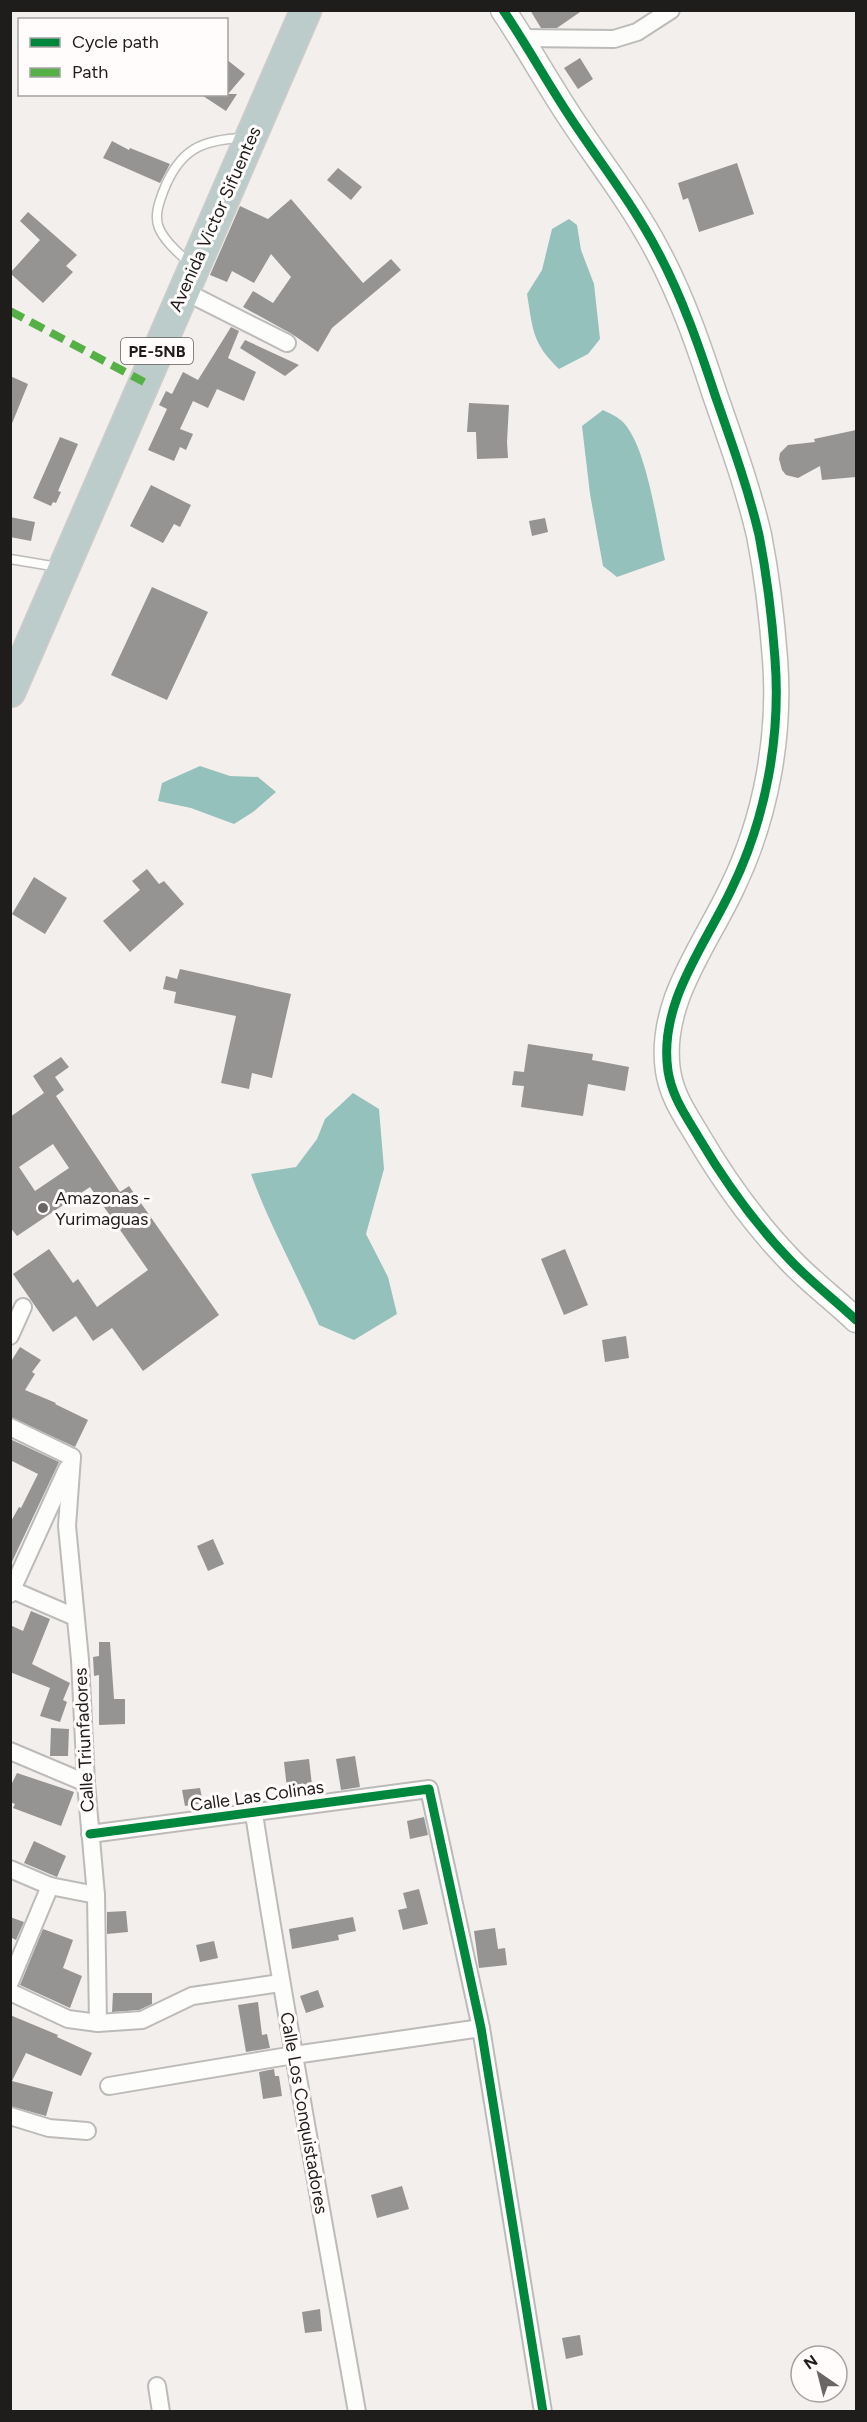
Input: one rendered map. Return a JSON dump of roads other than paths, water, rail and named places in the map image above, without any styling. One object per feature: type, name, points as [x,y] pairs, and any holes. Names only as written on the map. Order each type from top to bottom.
[{"type":"highway","name":"Avenida Victor Sifuentes","points":[[10,692],[306,10]]},
{"type":"street","points":[[503,10],[571,119],[639,219],[659,254],[692,327],[741,470],[759,536],[771,612],[777,714],[758,824],[733,886],[675,1000],[667,1038],[668,1073],[677,1102],[717,1168],[750,1216],[793,1263],[856,1320]]},
{"type":"street","points":[[522,38],[614,39],[637,32],[671,10]]},
{"type":"street","points":[[189,279],[287,343]]},
{"type":"street","points":[[10,1336],[24,1307]]},
{"type":"street","points":[[10,1427],[72,1457],[11,1591],[75,1617]]},
{"type":"street","name":"Calle Triunfadores","points":[[72,1457],[67,1526],[96,1895],[98,2023]]},
{"type":"street","points":[[10,1751],[86,1782]]},
{"type":"street","name":"Calle Las Colinas","points":[[90,1834],[429,1789],[481,2028]]},
{"type":"street","name":"Calle Los Conquistadores","points":[[254,1814],[280,1983],[357,2412]]},
{"type":"street","points":[[10,1869],[50,1887],[96,1895]]},
{"type":"street","points":[[10,1982],[50,1887]]},
{"type":"street","points":[[10,1992],[68,2019],[98,2023],[142,2020],[192,1996],[280,1983]]},
{"type":"street","points":[[109,2086],[294,2055],[481,2028],[543,2412]]},
{"type":"street","points":[[10,2116],[49,2128],[87,2131]]},
{"type":"street","points":[[157,2386],[161,2412]]},
{"type":"lane","points":[[189,279],[172,246],[159,228],[156,216],[166,184],[181,158],[199,145],[221,138],[251,138]]},
{"type":"lane","points":[[10,559],[65,568]]},
{"type":"water","points":[[569,219],[577,225],[581,250],[594,284],[600,339],[588,354],[559,369],[543,351],[535,335],[527,294],[542,270],[552,229]]},
{"type":"water","points":[[603,410],[623,422],[639,449],[650,487],[665,560],[617,577],[603,566],[590,494],[582,426]]},
{"type":"water","points":[[200,766],[230,776],[258,777],[276,792],[253,812],[234,824],[191,808],[158,801],[162,783]]},
{"type":"water","points":[[353,1093],[379,1109],[384,1169],[366,1234],[388,1277],[397,1314],[354,1340],[319,1325],[251,1174],[296,1167],[317,1139],[325,1119]]},
{"type":"place","name":"Amazonas - Yurimaguas","points":[[43,1208]]}]
